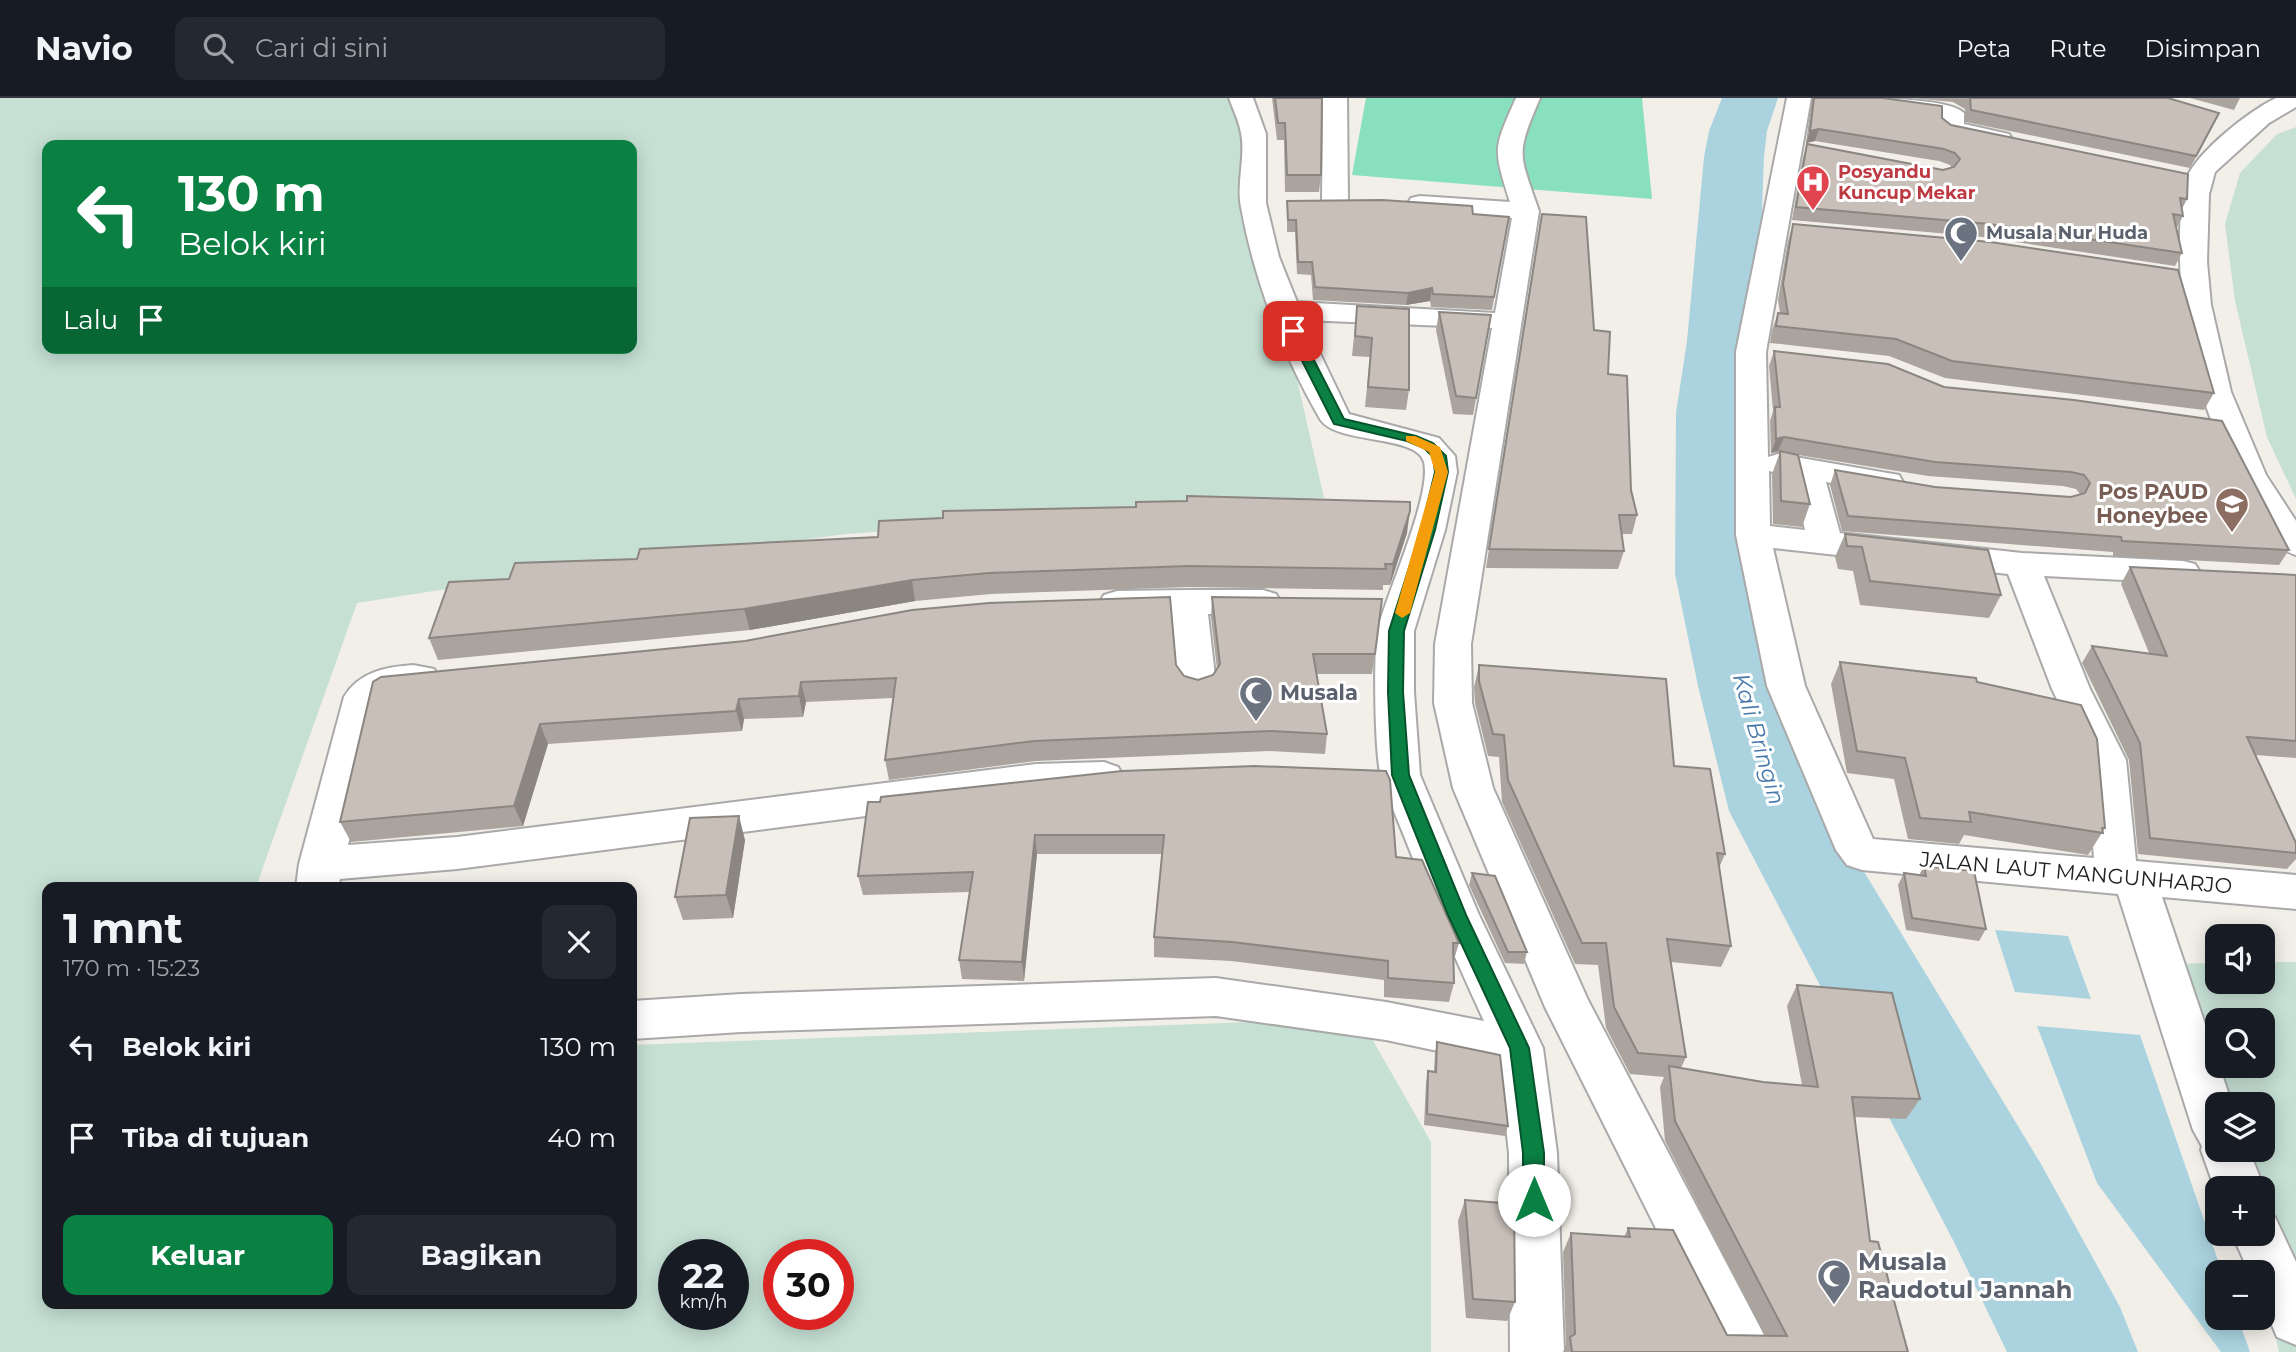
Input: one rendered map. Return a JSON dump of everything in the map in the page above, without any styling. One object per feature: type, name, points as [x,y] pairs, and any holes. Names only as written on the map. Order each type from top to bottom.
[{"type":"street","points":[[1241,98],[1254,134],[1267,203],[1265,257],[1278,285],[1285,310],[1338,421],[1411,439],[1428,445],[1439,456],[1441,472],[1387,604],[1396,631],[1395,692],[1383,774],[1457,915],[1520,1048],[1534,1153],[1537,1352]]},
{"type":"street","points":[[1308,202],[1348,201],[1335,98]]},
{"type":"street","points":[[1528,98],[1510,139],[1508,157],[1526,211],[1505,322],[1453,644],[1452,703],[1473,788],[1568,1007],[1746,1352]]},
{"type":"street","points":[[1799,98],[1789,230],[1765,354],[1753,535],[2022,564],[2212,574]]},
{"type":"street","points":[[1860,98],[1947,110],[1952,113],[1952,129],[2021,143]]},
{"type":"street","points":[[2296,99],[2285,101],[2239,122],[2207,165],[2185,177],[2192,250],[2180,277],[2209,365],[2215,424],[2296,544]]},
{"type":"street","points":[[1397,202],[1526,211]]},
{"type":"street","points":[[1285,310],[1505,322]]},
{"type":"street","points":[[1825,542],[1793,467],[1916,487]]},
{"type":"street","name":"JALAN LAUT MANGUNHARJO","points":[[1753,535],[1786,686],[1857,850],[1862,854],[2296,892]]},
{"type":"street","points":[[2022,564],[2071,689],[2106,760],[2126,879],[2205,1097]]},
{"type":"street","points":[[1189,602],[1197,685]]},
{"type":"street","points":[[1088,605],[1294,602]]},
{"type":"street","points":[[454,675],[388,680],[369,689],[363,697],[318,876],[457,853],[1036,779],[1134,776]]},
{"type":"street","points":[[637,1020],[754,1012],[1216,997],[1386,1021],[1520,1048]]},
{"type":"street","points":[[2263,1246],[2296,1319]]},
{"type":"green space","points":[[0,98],[1233,98],[1324,498],[847,534],[581,568],[357,603],[258,882],[42,882],[42,1309],[637,1309],[637,1045],[1360,1018],[1431,1142],[1431,1352],[0,1352]]},
{"type":"green space","points":[[1366,98],[1642,98],[1652,199],[1352,175]]},
{"type":"green space","points":[[2296,127],[2296,499],[2267,437],[2235,301],[2225,224],[2240,173],[2277,134]]},
{"type":"green space","points":[[2275,962],[2296,962],[2296,1352],[2279,1352],[2274,1330],[2275,1260],[2260,1260],[2257,1246],[2275,1246],[2275,1176],[2235,1176],[2230,1162],[2275,1162],[2275,1092],[2206,1092],[2162,964],[2205,963],[2205,994],[2275,994]]},
{"type":"water","points":[[1995,930],[2068,936],[2091,999],[2015,992]]},
{"type":"water","points":[[2037,1026],[2140,1035],[2205,1223],[2205,1246],[2213,1246],[2218,1260],[2205,1260],[2205,1330],[2242,1330],[2250,1352],[2221,1352],[2097,1183]]},
{"type":"building","points":[[1275,98],[1322,98],[1321,175],[1287,175],[1285,123],[1278,123]]},
{"type":"building","points":[[1814,98],[1883,98],[1942,106],[1942,118],[1951,125],[2188,174],[2187,199],[2180,198],[2183,216],[2173,214],[2182,253],[1989,224],[1796,207],[1807,144],[1943,170],[1954,167],[1960,159],[1955,153],[1944,149],[1819,129],[1810,131]]},
{"type":"building","points":[[1970,98],[2168,98],[2219,113],[2196,156],[1971,110]]},
{"type":"building","points":[[1382,200],[1472,206],[1473,214],[1509,217],[1494,297],[1433,294],[1432,288],[1408,293],[1315,287],[1312,262],[1298,262],[1296,220],[1288,220],[1287,201]]},
{"type":"building","points":[[1542,214],[1586,217],[1594,330],[1610,332],[1608,374],[1627,376],[1631,490],[1637,515],[1619,515],[1624,551],[1489,549]]},
{"type":"building","points":[[1793,224],[1990,242],[2178,270],[2214,393],[1952,361],[1896,339],[1776,326],[1778,313],[1788,314],[1783,284]]},
{"type":"building","points":[[1357,306],[1409,309],[1409,390],[1368,387],[1372,338],[1355,336]]},
{"type":"building","points":[[1439,312],[1491,315],[1476,398],[1456,396]]},
{"type":"building","points":[[1774,351],[1888,364],[1944,387],[2074,400],[2222,421],[2289,550],[2122,541],[2121,537],[1848,516],[1835,470],[1935,487],[2071,497],[2085,493],[2090,483],[2084,475],[2071,472],[1935,462],[1784,437],[1776,439],[1775,407],[1780,407]]},
{"type":"building","points":[[1780,451],[1798,455],[1810,504],[1781,501]]},
{"type":"building","points":[[1187,496],[1410,502],[1410,511],[1393,564],[1385,564],[1386,569],[1189,566],[989,573],[912,580],[744,609],[429,638],[449,582],[509,579],[515,563],[637,559],[640,549],[878,537],[879,521],[943,518],[943,511],[1136,507],[1136,502],[1187,501]]},
{"type":"building","points":[[1845,534],[1988,550],[2001,595],[1870,581],[1862,547],[1847,546]]},
{"type":"building","points":[[2130,567],[2296,575],[2296,741],[2247,737],[2296,843],[2296,853],[2150,838],[2140,743],[2092,646],[2167,656]]},
{"type":"building","points":[[1170,597],[1176,665],[1184,676],[1198,680],[1213,675],[1220,664],[1212,597],[1382,599],[1375,654],[1313,654],[1327,734],[1271,731],[1034,741],[885,760],[896,678],[801,682],[799,696],[739,699],[736,711],[540,724],[514,806],[340,822],[373,682],[381,677],[745,641],[912,610],[989,603]]},
{"type":"building","points":[[1840,662],[1976,678],[1977,682],[2081,705],[2097,739],[2105,828],[2102,828],[2103,833],[1969,812],[1971,822],[1920,818],[1905,758],[1857,751]]},
{"type":"building","points":[[1479,665],[1666,679],[1674,766],[1710,769],[1725,854],[1717,853],[1731,946],[1667,939],[1686,1057],[1638,1053],[1614,1007],[1606,943],[1582,943],[1508,780],[1504,735],[1493,734],[1479,681]]},
{"type":"building","points":[[1255,766],[1386,771],[1390,780],[1396,857],[1422,860],[1459,943],[1453,943],[1454,983],[1388,978],[1388,961],[1232,942],[1154,937],[1164,835],[1035,835],[1022,962],[959,960],[973,872],[858,876],[868,802],[880,802],[881,797],[1122,771]]},
{"type":"building","points":[[739,816],[726,895],[675,897],[690,818]]},
{"type":"building","points":[[1924,866],[1974,871],[1986,929],[1912,918],[1904,873],[1926,876]]},
{"type":"building","points":[[1472,873],[1495,876],[1527,952],[1508,952]]},
{"type":"building","points":[[1797,985],[1892,993],[1920,1099],[1852,1097],[1870,1241],[1878,1242],[1908,1352],[1572,1352],[1570,1337],[1575,1334],[1571,1233],[1630,1237],[1628,1228],[1673,1230],[1727,1335],[1787,1336],[1675,1121],[1669,1066],[1763,1082],[1818,1087]]},
{"type":"building","points":[[1437,1042],[1500,1055],[1508,1126],[1427,1114],[1428,1071],[1436,1072]]},
{"type":"building","points":[[1465,1200],[1514,1204],[1515,1302],[1473,1299]]},
{"type":"waterway","name":"Kali Bringin","points":[[1750,98],[1738,131],[1734,157],[1722,341],[1713,413],[1717,574],[1743,686],[1778,811],[1830,909],[1998,1204],[2074,1352]]},
{"type":"slow traffic","points":[[1402,613],[1428,530],[1441,472],[1436,450],[1411,438]]},
{"type":"place","name":"Posyandu Kuncup Mekar","points":[[1813,212]]},
{"type":"place","name":"Musala Nur Huda","points":[[1961,263]]},
{"type":"place","name":"Pos PAUD Honeybee","points":[[2232,534]]},
{"type":"place","name":"Musala","points":[[1256,723]]},
{"type":"place","name":"Musala Raudotul Jannah","points":[[1834,1306]]},
{"type":"route","points":[[1293,331],[1338,421],[1411,439],[1428,445],[1436,450],[1439,456],[1441,472],[1428,530],[1396,631],[1395,692],[1400,775],[1457,915],[1520,1048],[1534,1153],[1534,1200]]}]
